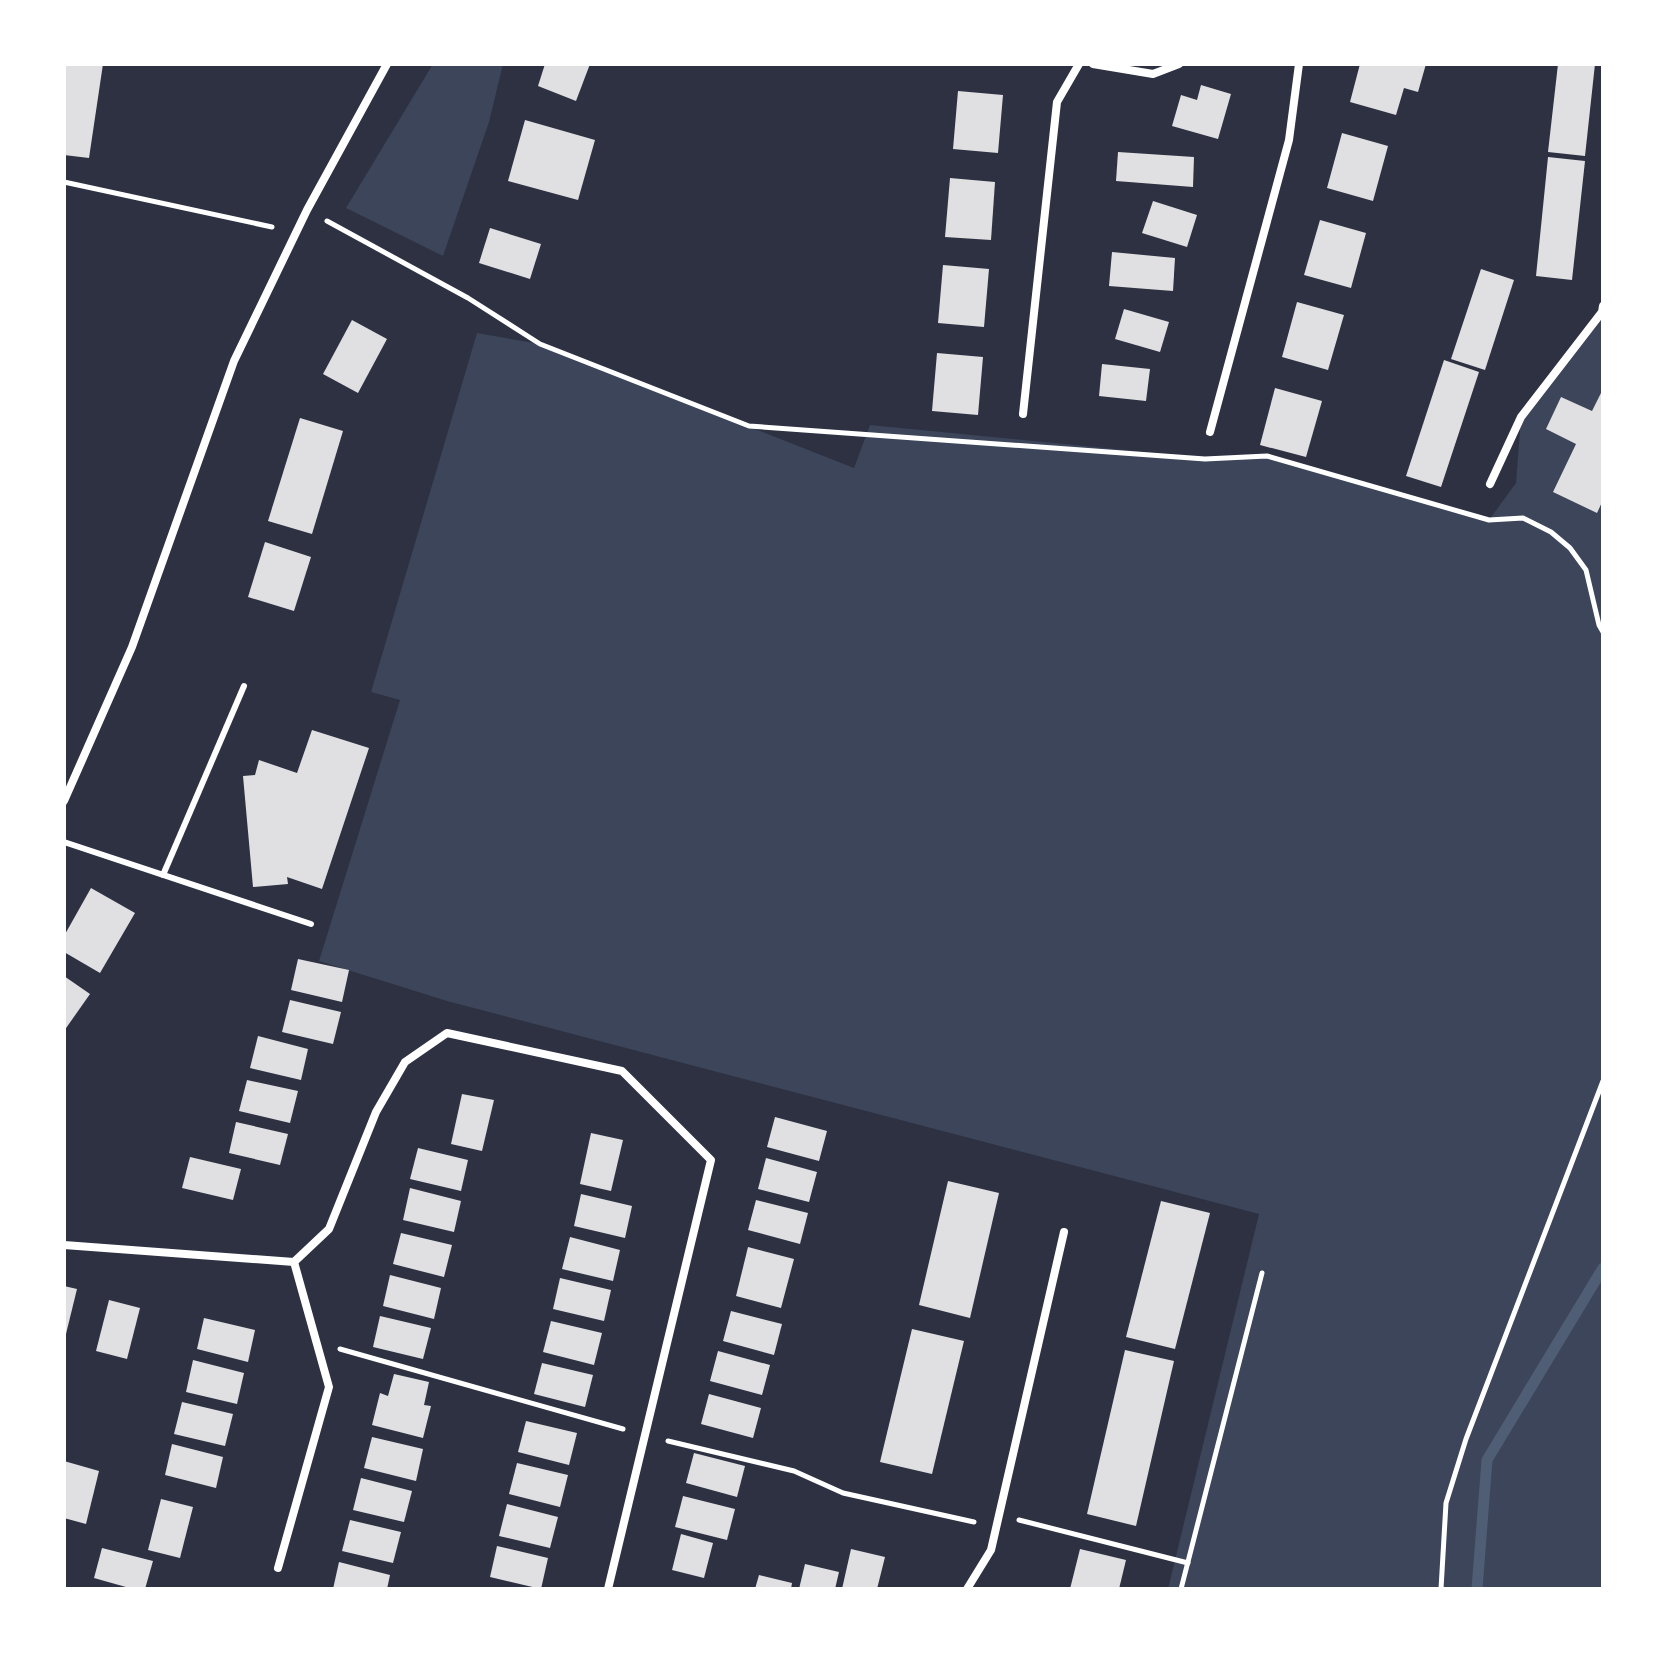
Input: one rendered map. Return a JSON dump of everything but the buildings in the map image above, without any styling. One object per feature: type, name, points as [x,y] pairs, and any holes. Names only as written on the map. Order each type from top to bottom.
[{"type":"street","points":[[64,801],[132,647],[234,361],[307,210],[387,64]]},
{"type":"street","points":[[1023,414],[1057,102],[1079,64]]},
{"type":"street","points":[[1093,64],[1153,74],[1179,64]]},
{"type":"street","points":[[1210,432],[1289,140],[1299,64]]},
{"type":"street","points":[[1490,484],[1521,417],[1602,312],[1603,306]]},
{"type":"street","points":[[64,1245],[294,1262],[329,1229],[376,1112],[405,1062],[447,1033],[622,1071],[711,1160],[608,1589]]},
{"type":"street","points":[[967,1589],[991,1550],[1064,1232]]},
{"type":"street","points":[[278,1568],[329,1387],[294,1262]]},
{"type":"lane","points":[[163,875],[244,686]]},
{"type":"lane","points":[[64,842],[311,924]]},
{"type":"path","points":[[64,182],[297,232]]},
{"type":"path","points":[[307,210],[468,298],[540,344],[749,426],[1205,459],[1267,456],[1489,520],[1523,518],[1551,532],[1570,548],[1586,570],[1603,632]]},
{"type":"path","points":[[1441,1589],[1446,1503],[1462,1452],[1603,1081]]},
{"type":"path","points":[[1181,1589],[1262,1273]]},
{"type":"path","points":[[316,1342],[645,1435],[794,1471],[843,1493],[996,1527]]},
{"type":"path","points":[[999,1515],[1188,1563]]},
{"type":"shaded area","points":[[433,64],[503,64],[489,122],[443,256],[346,208]]},
{"type":"shaded area","points":[[1603,306],[1603,1589],[1168,1589],[1259,1214],[447,1001],[319,961],[400,700],[371,692],[477,333],[540,344],[854,468],[870,425],[1217,459],[1267,456],[1489,520],[1516,483],[1521,417]]},
{"type":"waterway","points":[[1477,1589],[1487,1460],[1603,1268]]}]
